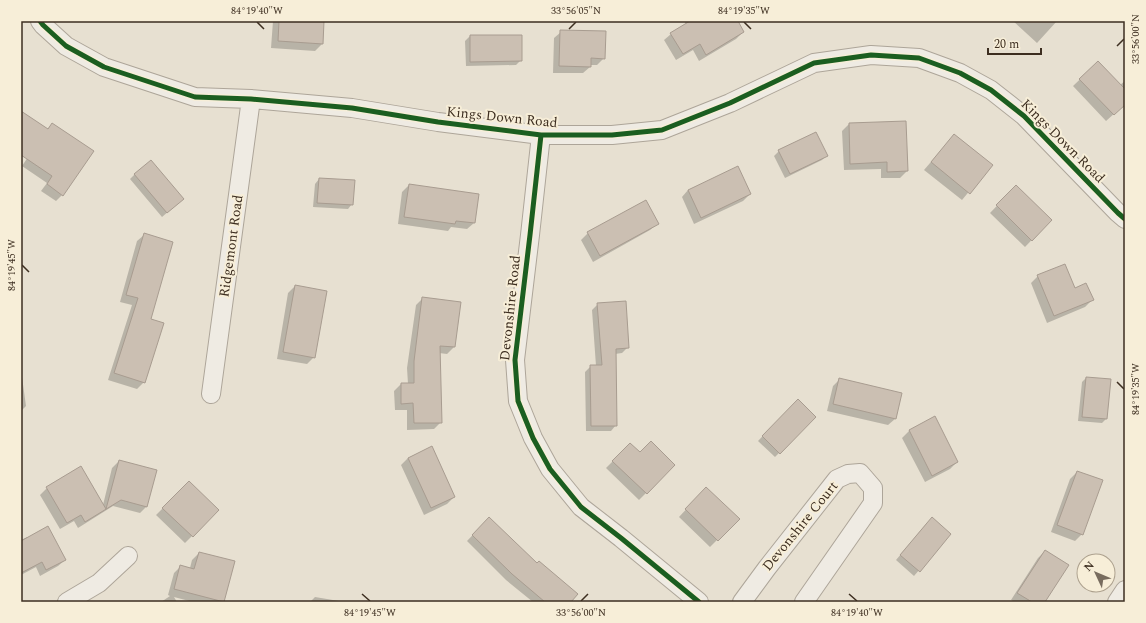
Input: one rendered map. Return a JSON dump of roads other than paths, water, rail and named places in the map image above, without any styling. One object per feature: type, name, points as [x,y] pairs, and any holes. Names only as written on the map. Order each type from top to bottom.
[{"type":"street","name":"Kings Down Road","points":[[40,21],[66,46],[104,67],[195,97],[251,99],[352,108],[438,122],[541,135],[612,135],[662,130],[730,103],[814,63],[871,55],[919,58],[960,72],[991,90],[1024,116],[1118,214],[1125,219]]},
{"type":"street","name":"Ridgemont Road","points":[[211,394],[251,99]]},
{"type":"street","name":"Devonshire Road","points":[[541,135],[515,360],[518,401],[533,438],[550,469],[581,507],[622,538],[699,602]]},
{"type":"street","name":"Devonshire Court","points":[[742,602],[837,479],[848,474],[860,473],[873,488],[873,504],[804,602]]},
{"type":"street","points":[[67,602],[99,583],[128,556]]},
{"type":"street","points":[[1117,602],[1125,590]]}]
